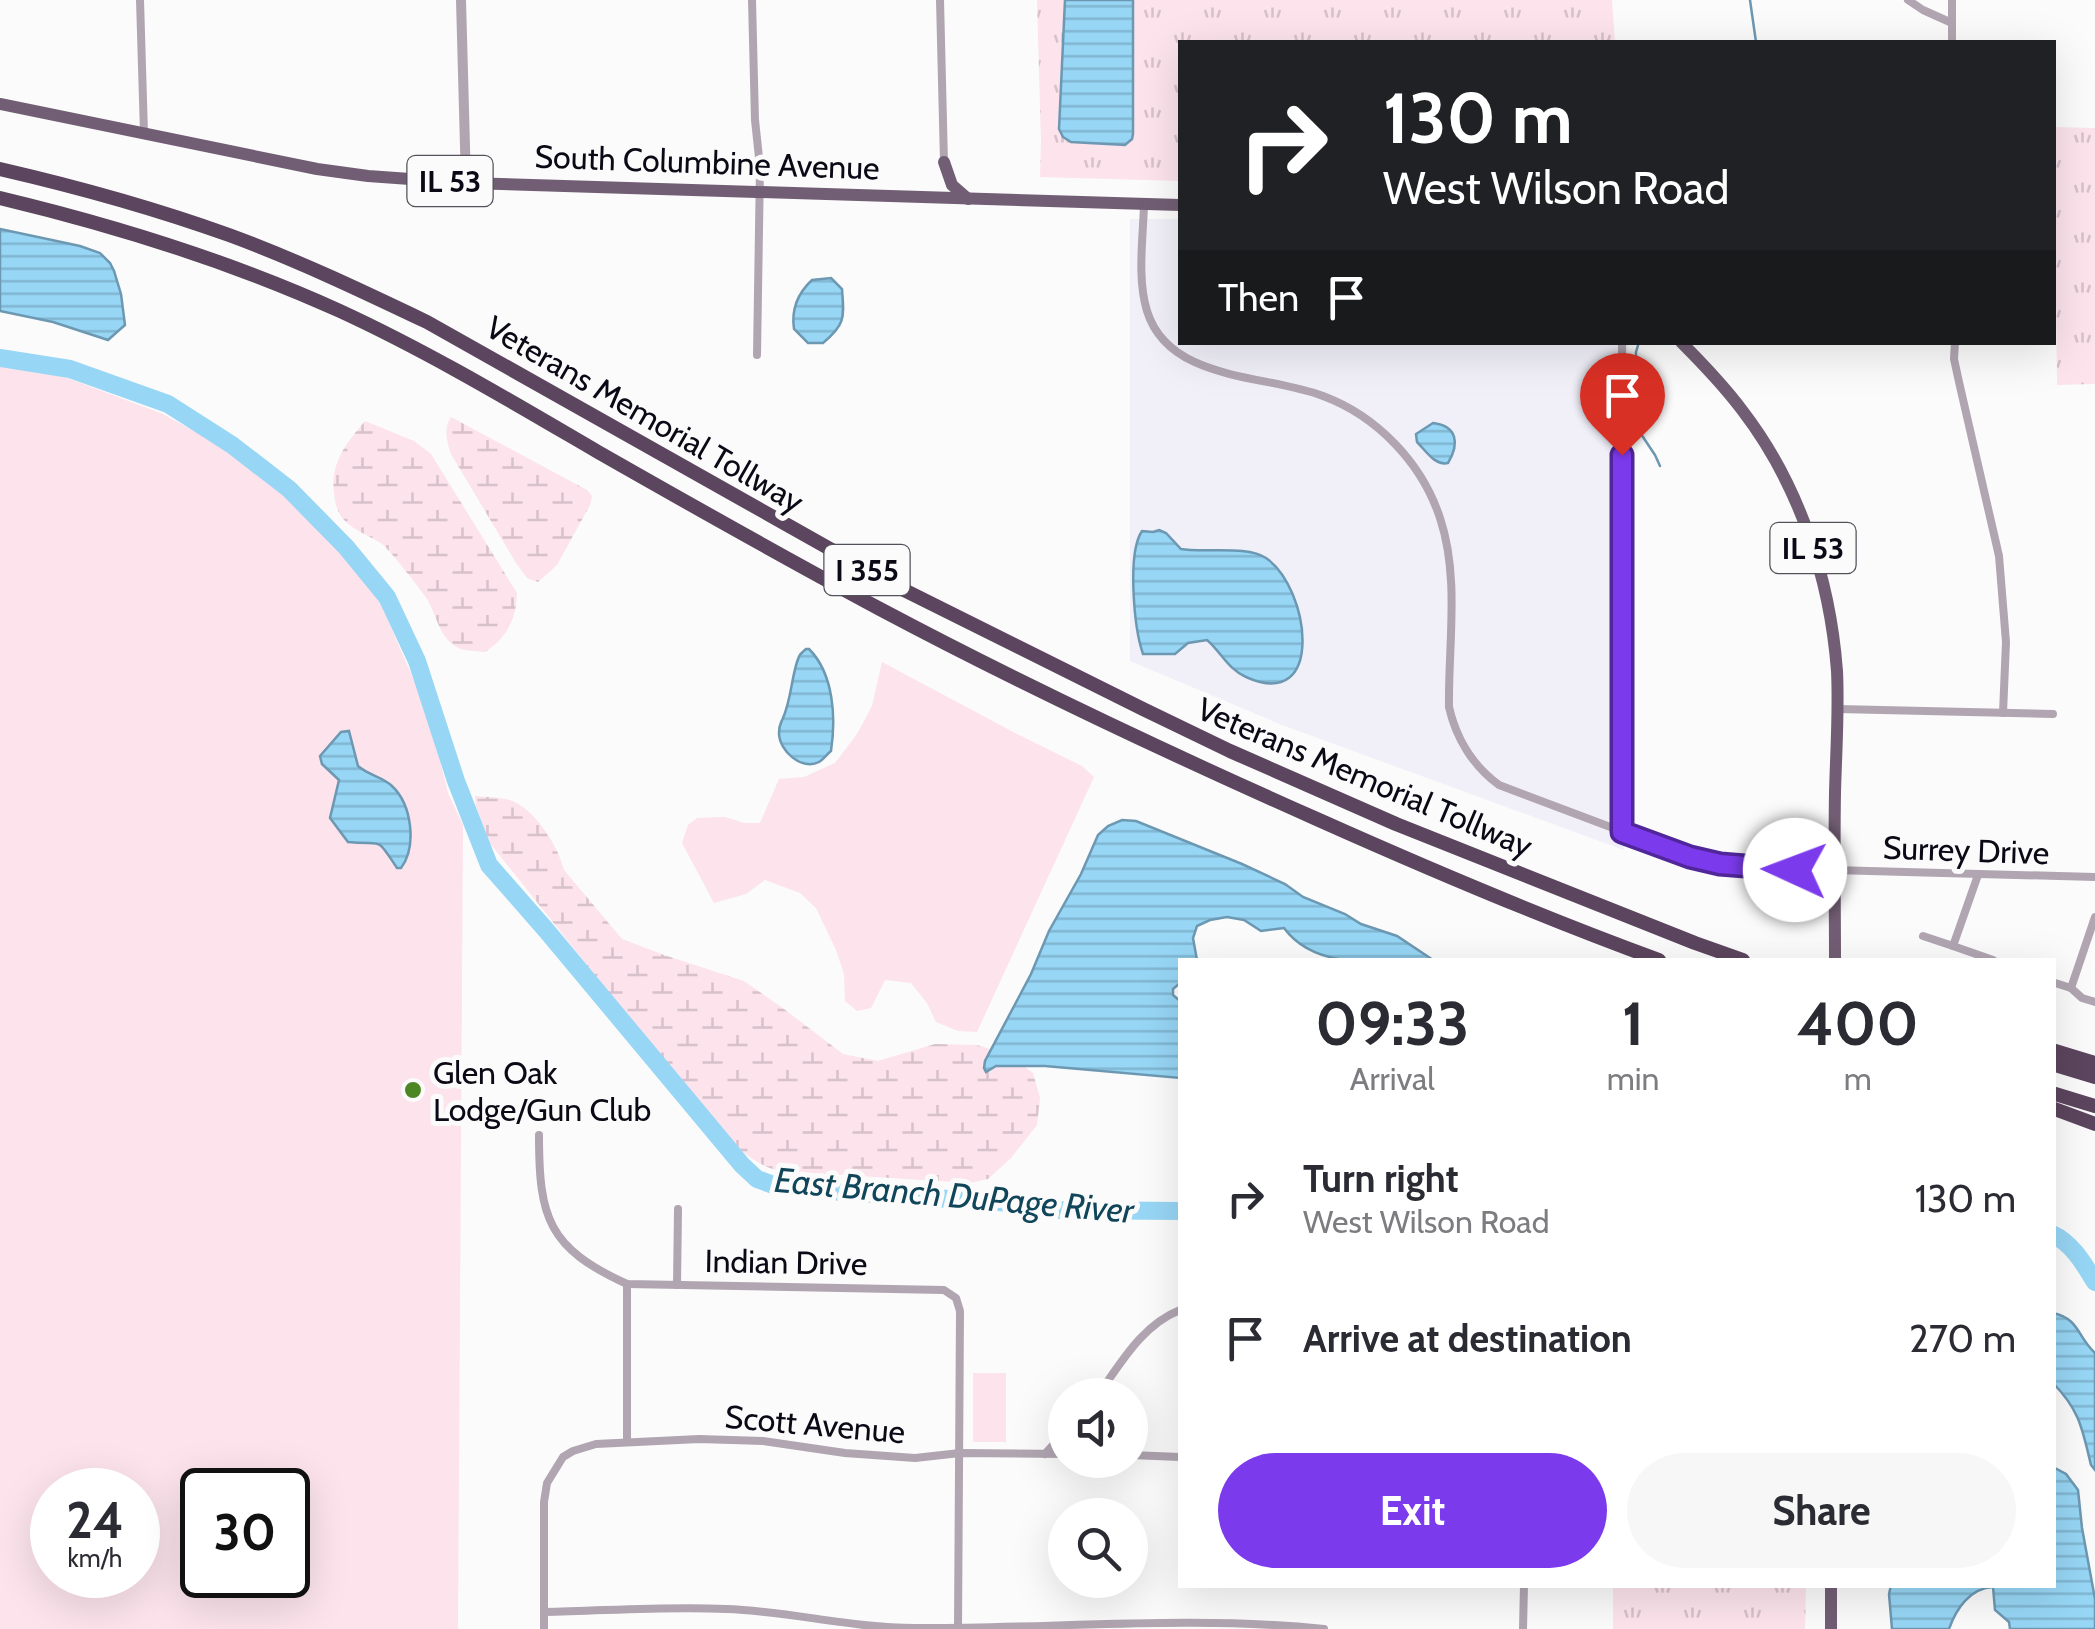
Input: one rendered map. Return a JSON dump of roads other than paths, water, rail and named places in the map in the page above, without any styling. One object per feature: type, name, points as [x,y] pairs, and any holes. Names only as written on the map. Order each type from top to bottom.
[{"type":"highway","name":"Veterans Memorial Tollway","points":[[0,169],[168,214],[351,285],[427,322],[894,585],[1230,751],[1396,824],[1738,958]]},
{"type":"highway","name":"Veterans Memorial Tollway","points":[[0,198],[78,217],[208,258],[340,311],[433,358],[864,600],[1037,689],[1221,777],[1387,850],[1654,958]]},
{"type":"highway","points":[[2056,1051],[2095,1063]]},
{"type":"highway","points":[[2056,1065],[2095,1077]]},
{"type":"highway","points":[[2056,1094],[2095,1106]]},
{"type":"highway","points":[[2056,1109],[2095,1124]]},
{"type":"main road","name":"South Columbine Avenue","points":[[0,104],[368,176],[1178,205]]},
{"type":"main road","points":[[926,198],[937,185],[944,162]]},
{"type":"main road","points":[[944,162],[952,185],[968,199]]},
{"type":"main road","name":"IL 53","points":[[1684,345],[1744,412],[1768,448],[1798,506],[1813,546],[1835,652],[1835,958]]},
{"type":"main road","points":[[1831,1588],[1831,1629]]},
{"type":"street","points":[[140,0],[144,134]]},
{"type":"street","points":[[461,0],[466,182]]},
{"type":"street","points":[[752,0],[760,192],[757,355]]},
{"type":"street","points":[[940,0],[944,162]]},
{"type":"street","points":[[1908,0],[1952,23]]},
{"type":"street","points":[[1952,0],[1952,40]]},
{"type":"street","name":"Surrey Drive","points":[[1144,205],[1147,312],[1177,354],[1206,368],[1300,388],[1352,410],[1392,440],[1426,486],[1440,517],[1449,558],[1453,722],[1479,768],[1490,778],[1510,790],[1622,832],[1720,864],[1978,876],[2095,877]]},
{"type":"street","points":[[1622,345],[1622,832]]},
{"type":"street","points":[[1946,345],[1954,359]]},
{"type":"street","points":[[1955,345],[1954,359],[1998,556],[2006,642],[2003,713]]},
{"type":"street","points":[[1838,709],[2053,714]]},
{"type":"street","points":[[1953,946],[1978,876]]},
{"type":"street","points":[[2072,988],[2095,916]]},
{"type":"street","points":[[1923,936],[1987,958]]},
{"type":"street","points":[[2056,983],[2095,1002]]},
{"type":"street","points":[[539,1135],[541,1194],[555,1228],[574,1254],[627,1284],[627,1441]]},
{"type":"street","points":[[676,1285],[678,1208]]},
{"type":"street","name":"Indian Drive","points":[[627,1284],[944,1290],[956,1298],[960,1311],[960,1453]]},
{"type":"street","points":[[1111,1378],[1147,1330],[1178,1311]]},
{"type":"street","name":"Scott Avenue","points":[[544,1612],[545,1493],[550,1475],[563,1457],[584,1446],[699,1439],[763,1441],[914,1458],[960,1453],[1045,1454]]},
{"type":"street","points":[[1045,1454],[1048,1451]]},
{"type":"street","points":[[958,1628],[960,1453]]},
{"type":"street","points":[[1148,1456],[1178,1458]]},
{"type":"street","points":[[1524,1588],[1524,1629]]},
{"type":"street","points":[[544,1629],[544,1612],[664,1607],[728,1609],[912,1628],[1190,1622],[1324,1629]]},
{"type":"water","points":[[1065,0],[1133,0],[1133,134],[1125,145],[1071,142],[1059,129]]},
{"type":"water","points":[[0,229],[100,253],[114,271],[125,325],[108,340],[53,322],[0,311]]},
{"type":"water","points":[[831,278],[842,289],[842,319],[823,343],[808,343],[794,329],[797,302],[812,280]]},
{"type":"water","points":[[1433,423],[1447,428],[1454,437],[1448,463],[1435,460],[1417,442],[1416,434]]},
{"type":"water","points":[[1159,530],[1181,549],[1258,554],[1281,573],[1293,594],[1302,642],[1299,663],[1289,678],[1272,683],[1246,677],[1207,640],[1188,643],[1175,654],[1143,654],[1135,609],[1135,556],[1142,531]]},
{"type":"water","points":[[806,649],[824,671],[833,711],[831,751],[812,764],[793,758],[779,733],[797,662]]},
{"type":"water","points":[[349,731],[358,766],[388,783],[399,794],[408,814],[409,849],[401,868],[378,844],[348,842],[330,818],[339,780],[322,764],[320,756],[341,732]]},
{"type":"water","points":[[1122,820],[1136,821],[1242,864],[1361,924],[1397,936],[1430,958],[1333,958],[1314,952],[1284,928],[1261,931],[1244,920],[1210,920],[1197,926],[1193,938],[1197,958],[1178,958],[1178,985],[1173,995],[1178,999],[1178,1078],[1045,1066],[996,1066],[986,1072],[985,1061],[1049,931],[1098,835]]},
{"type":"water","points":[[2056,1314],[2073,1324],[2095,1353],[2095,1470],[2075,1411],[2056,1386]]},
{"type":"water","points":[[2056,1469],[2066,1474],[2078,1490],[2095,1599],[2095,1629],[2010,1629],[2009,1622],[1995,1610],[1993,1588],[2056,1588]]},
{"type":"water","points":[[1890,1588],[1985,1588],[1965,1601],[1949,1629],[1892,1629]]},
{"type":"waterway","points":[[1750,0],[1756,40]]},
{"type":"waterway","points":[[1638,345],[1635,425],[1660,466]]},
{"type":"waterway","name":"East Branch DuPage River","points":[[0,358],[70,369],[168,404],[232,445],[289,489],[346,547],[387,597],[417,661],[456,781],[489,865],[757,1179],[779,1187],[984,1200],[1060,1210],[1178,1211]]},
{"type":"waterway","name":"East Branch DuPage River","points":[[2056,1236],[2071,1248],[2095,1282]]},
{"type":"place","name":"Glen Oak Lodge/Gun Club","points":[[413,1090]]}]
